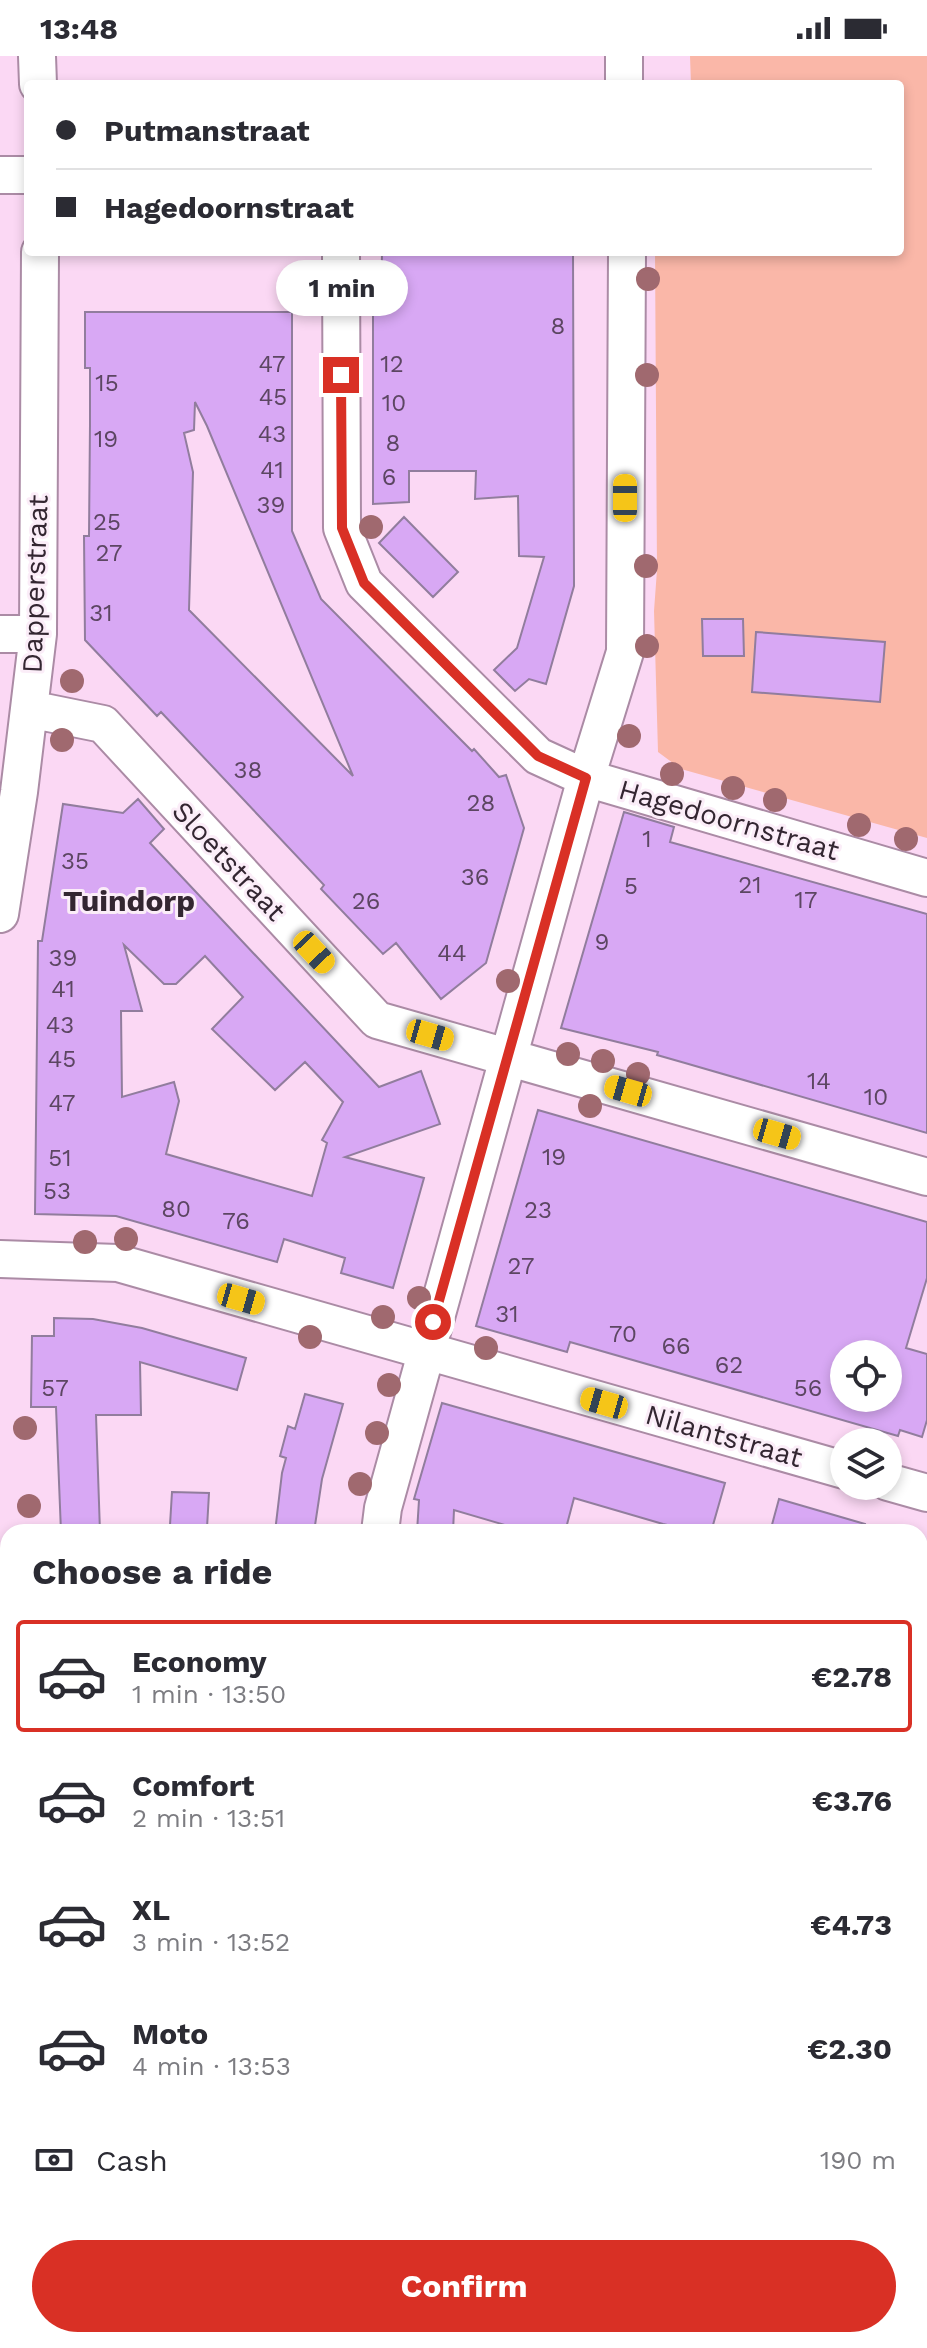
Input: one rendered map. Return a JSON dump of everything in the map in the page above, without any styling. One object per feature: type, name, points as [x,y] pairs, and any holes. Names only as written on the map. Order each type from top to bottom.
[{"type":"street","points":[[37,56],[38,80]]},
{"type":"street","points":[[624,56],[624,80]]},
{"type":"street","points":[[0,175],[24,175]]},
{"type":"street","name":"Dapperstraat","points":[[0,914],[38,634],[40,256]]},
{"type":"street","name":"Hagedoornstraat","points":[[341,256],[342,528],[364,583],[538,756],[586,778],[927,878]]},
{"type":"street","points":[[381,1524],[425,1352],[586,778],[625,652],[627,256]]},
{"type":"street","points":[[0,634],[38,634]]},
{"type":"street","name":"Sloetstraat","points":[[29,709],[103,724],[377,1020],[927,1177]]},
{"type":"street","name":"Nilantstraat","points":[[0,1259],[118,1263],[830,1466]]},
{"type":"street","points":[[902,1486],[927,1493]]},
{"type":"shaded area","points":[[690,56],[927,56],[927,838],[681,769],[658,752],[654,611],[657,570],[655,256],[904,256],[904,80],[691,80]]},
{"type":"building","points":[[382,256],[573,256],[574,586],[546,684],[529,679],[515,691],[494,670],[517,648],[544,557],[519,556],[518,496],[475,499],[476,471],[409,471],[409,502],[373,504],[373,306],[381,306]]},
{"type":"building","points":[[85,312],[292,312],[292,531],[321,599],[499,777],[506,775],[524,828],[486,963],[441,999],[396,943],[383,954],[321,889],[324,885],[161,712],[157,716],[85,640],[84,536],[89,536],[90,368],[85,368]],"holes":[[[195,402],[353,776],[189,610],[193,472],[184,433],[194,430]]]},
{"type":"building","points":[[404,517],[458,572],[433,597],[379,543]]},
{"type":"building","points":[[702,619],[743,619],[744,656],[703,656]]},
{"type":"building","points":[[756,632],[885,642],[880,702],[752,692]]},
{"type":"building","points":[[138,799],[164,829],[150,843],[379,1087],[421,1071],[440,1124],[345,1157],[424,1178],[393,1288],[341,1273],[345,1258],[284,1239],[277,1262],[116,1216],[35,1214],[38,941],[42,941],[63,804],[123,813]],"holes":[[[124,945],[164,984],[176,984],[205,956],[243,997],[212,1029],[275,1090],[305,1062],[343,1102],[322,1140],[327,1143],[312,1196],[166,1154],[179,1101],[174,1082],[122,1097],[121,1011],[142,1011]]]},
{"type":"building","points":[[624,812],[674,827],[670,842],[927,914],[927,1133],[657,1055],[658,1052],[561,1028]]},
{"type":"building","points":[[538,1110],[927,1222],[927,1278],[906,1348],[927,1354],[927,1420],[922,1437],[902,1431],[902,1428],[870,1428],[570,1342],[567,1352],[476,1326]]},
{"type":"building","points":[[54,1318],[93,1319],[142,1328],[246,1358],[237,1390],[140,1362],[141,1415],[96,1415],[100,1524],[61,1524],[56,1407],[31,1407],[32,1336],[54,1336]]},
{"type":"building","points":[[305,1394],[343,1404],[322,1479],[315,1524],[276,1524],[286,1458],[280,1456],[288,1426],[295,1429]]},
{"type":"building","points":[[442,1403],[725,1483],[713,1524],[663,1524],[574,1498],[567,1524],[502,1524],[454,1510],[453,1524],[418,1524],[419,1500],[414,1499]]},
{"type":"building","points":[[172,1492],[209,1493],[207,1524],[170,1524]]},
{"type":"building","points":[[779,1499],[865,1524],[772,1524]]},
{"type":"district","name":"Tuindorp","points":[[129,900]]},
{"type":"route","points":[[341,375],[342,528],[364,583],[538,756],[586,778],[433,1322]]}]
